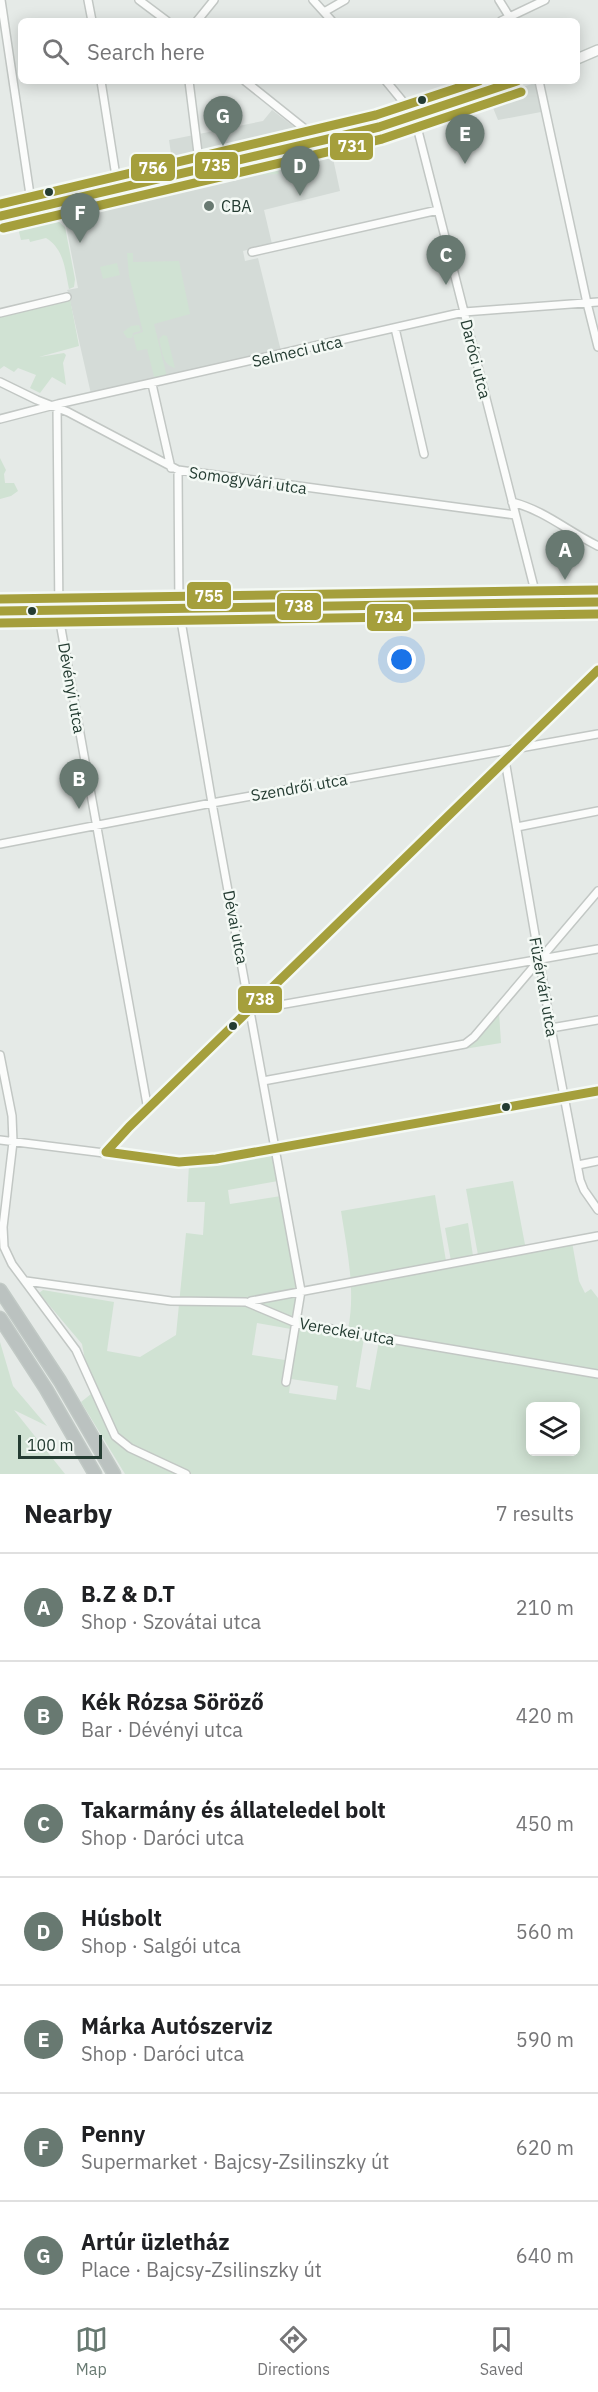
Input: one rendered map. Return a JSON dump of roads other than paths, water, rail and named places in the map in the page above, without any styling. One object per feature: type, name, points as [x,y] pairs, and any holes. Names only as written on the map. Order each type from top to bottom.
[{"type":"highway","points":[[0,1290],[60,1381],[114,1474]]},
{"type":"highway","points":[[0,1318],[51,1398],[95,1474]]},
{"type":"street","points":[[0,0],[32,208]]},
{"type":"street","points":[[88,0],[91,18]]},
{"type":"street","points":[[139,0],[163,18]]},
{"type":"street","points":[[199,18],[213,0]]},
{"type":"street","points":[[313,0],[330,18]]},
{"type":"street","points":[[324,12],[345,0]]},
{"type":"street","points":[[499,0],[510,18]]},
{"type":"street","points":[[513,18],[545,0]]},
{"type":"street","points":[[580,58],[598,50]]},
{"type":"street","points":[[101,84],[118,189]]},
{"type":"street","points":[[189,84],[200,170]]},
{"type":"street","points":[[249,84],[320,141]]},
{"type":"street","points":[[388,84],[414,115]]},
{"type":"street","points":[[0,216],[379,127],[508,84]]},
{"type":"street","points":[[540,84],[586,303],[598,347]]},
{"type":"street","name":"Daróci utca","points":[[414,115],[538,603]]},
{"type":"street","points":[[252,252],[438,210]]},
{"type":"street","points":[[0,313],[67,297]]},
{"type":"street","name":"Selmeci utca","points":[[0,419],[464,312],[598,302]]},
{"type":"street","points":[[395,328],[424,453]]},
{"type":"street","name":"Somogyvári utca","points":[[0,382],[74,415],[174,469],[515,515]]},
{"type":"street","name":"Dévai utca","points":[[152,384],[174,469],[179,609],[301,1291],[286,1382]]},
{"type":"street","name":"Dévényi utca","points":[[55,407],[58,610],[95,826],[148,1110]]},
{"type":"street","points":[[512,502],[542,512],[572,533],[598,546]]},
{"type":"street","points":[[0,611],[598,602]]},
{"type":"street","points":[[106,1152],[129,1126],[251,1010],[598,670]]},
{"type":"street","name":"Szendrői utca","points":[[0,843],[598,734]]},
{"type":"street","name":"Füzérvári utca","points":[[505,760],[551,1028],[578,1165],[584,1190],[598,1210]]},
{"type":"street","points":[[516,827],[598,811]]},
{"type":"street","points":[[263,1081],[460,1046],[474,1037],[598,891]]},
{"type":"street","points":[[251,1010],[598,949]]},
{"type":"street","points":[[551,1028],[598,1020]]},
{"type":"street","points":[[0,1055],[12,1116],[13,1142],[3,1227],[4,1247],[12,1264],[75,1350],[116,1436],[130,1448],[186,1474]]},
{"type":"street","points":[[0,1140],[160,1160],[194,1162],[598,1091]]},
{"type":"street","points":[[578,1165],[598,1161]]},
{"type":"street","points":[[246,1302],[598,1236]]},
{"type":"street","name":"Vereckei utca","points":[[26,1281],[154,1299],[246,1302],[296,1323],[598,1374]]},
{"type":"place","name":"Artúr üzletház","points":[[223,146]]},
{"type":"place","name":"Márka Autószerviz","points":[[465,164]]},
{"type":"place","name":"Húsbolt","points":[[300,196]]},
{"type":"place","name":"CBA","points":[[209,206]]},
{"type":"place","name":"Penny","points":[[80,243]]},
{"type":"place","name":"Takarmány és állateledel bolt","points":[[446,285]]},
{"type":"place","name":"B.Z & D.T","points":[[565,580]]},
{"type":"place","name":"Kék Rózsa Söröző","points":[[79,809]]}]
